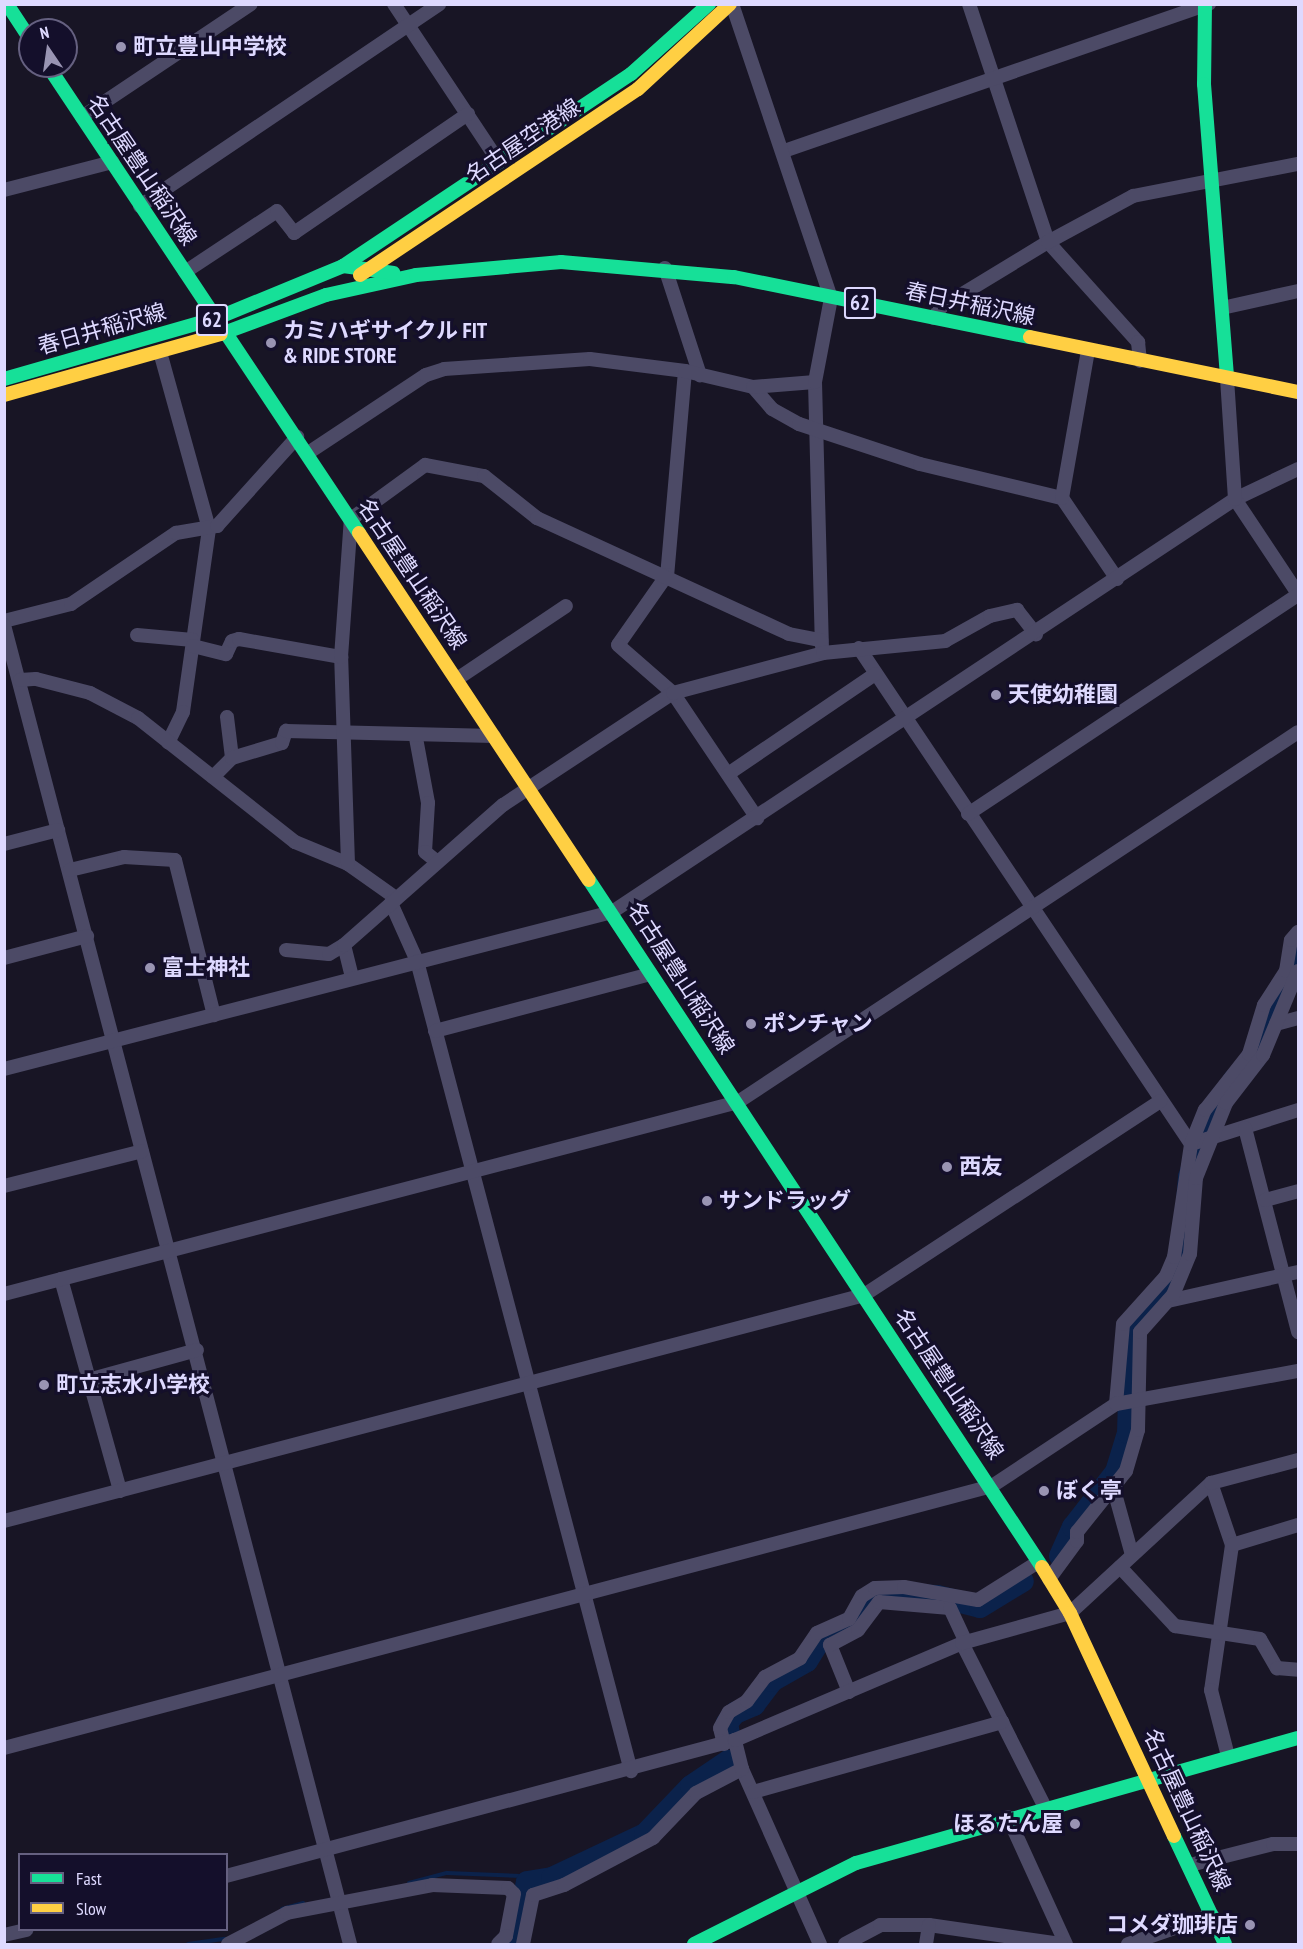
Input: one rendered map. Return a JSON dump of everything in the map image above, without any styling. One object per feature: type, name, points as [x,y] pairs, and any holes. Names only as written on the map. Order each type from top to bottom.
[{"type":"main road","name":"名古屋空港線","points":[[343,266],[631,74],[709,4]]},
{"type":"main road","name":"名古屋空港線","points":[[326,295],[366,271],[638,88],[731,4]]},
{"type":"main road","points":[[6,5],[18,22]]},
{"type":"main road","points":[[1207,5],[1211,180],[1227,377]]},
{"type":"main road","name":"名古屋豊山稲沢線","points":[[56,78],[225,333],[308,453],[992,1486],[1070,1612],[1151,1778],[1225,1944]]},
{"type":"main road","name":"春日井稲沢線","points":[[4,395],[225,333],[326,295],[416,275],[561,262],[664,268],[934,318],[1299,392]]},
{"type":"main road","name":"春日井稲沢線","points":[[4,379],[217,318],[343,266],[366,271],[416,275]]},
{"type":"main road","points":[[694,1944],[856,1863],[1008,1817],[1298,1738]]},
{"type":"street","points":[[82,117],[250,4]]},
{"type":"street","points":[[394,4],[499,162]]},
{"type":"street","points":[[140,206],[439,4]]},
{"type":"street","points":[[731,4],[784,151],[831,298],[815,382],[822,646]]},
{"type":"street","points":[[969,4],[1048,242],[1138,342],[1140,361]]},
{"type":"street","points":[[784,151],[1207,5]]},
{"type":"street","points":[[185,272],[277,211],[294,233],[468,114]]},
{"type":"street","points":[[4,190],[112,162]]},
{"type":"street","points":[[934,318],[941,307],[1048,242],[1134,196],[1299,164]]},
{"type":"street","points":[[664,268],[700,375]]},
{"type":"street","points":[[1222,308],[1299,291]]},
{"type":"street","points":[[1062,498],[1088,350]]},
{"type":"street","points":[[160,352],[209,529],[183,712],[168,743]]},
{"type":"street","points":[[308,453],[426,375],[444,369],[590,359],[685,371],[753,387],[815,382]]},
{"type":"street","points":[[685,371],[667,575],[618,645],[673,693],[757,818]]},
{"type":"street","points":[[968,814],[1299,595],[1235,500],[1227,377]]},
{"type":"street","points":[[753,387],[772,409],[818,429],[920,464],[1062,498],[1117,579]]},
{"type":"street","points":[[297,437],[218,526],[176,533],[71,604],[4,623],[142,1151],[283,1674],[350,1944]]},
{"type":"street","points":[[348,864],[341,657],[351,519],[425,465],[462,469],[484,476],[537,518],[667,575],[789,634],[822,646],[859,648],[945,641],[990,616],[1017,610],[1036,634]]},
{"type":"street","points":[[4,1069],[612,912],[1036,634],[1235,500],[1299,469]]},
{"type":"street","points":[[457,679],[566,606]]},
{"type":"street","points":[[137,635],[193,643],[226,654],[232,641],[239,639],[341,657]]},
{"type":"street","points":[[286,950],[329,954],[344,945],[436,861],[529,789],[673,693],[822,646]]},
{"type":"street","points":[[859,648],[1160,1101],[1201,1142]]},
{"type":"street","points":[[728,774],[875,674]]},
{"type":"street","points":[[20,680],[36,678],[90,693],[138,718],[295,842],[348,864],[394,900],[417,961],[631,1771]]},
{"type":"street","points":[[227,717],[232,758]]},
{"type":"street","points":[[213,777],[232,758],[282,743],[286,731],[416,738],[494,736]]},
{"type":"street","points":[[4,1293],[738,1102],[1299,732]]},
{"type":"street","points":[[416,738],[428,803],[425,852],[436,861]]},
{"type":"street","points":[[4,844],[58,830]]},
{"type":"street","points":[[70,870],[123,856],[175,860],[214,1016]]},
{"type":"street","points":[[1126,1402],[1140,1332],[1168,1301],[1190,1254],[1196,1178],[1205,1110],[1249,1054],[1264,1005],[1286,971],[1291,940],[1299,932]]},
{"type":"street","points":[[4,958],[87,936]]},
{"type":"street","points":[[344,945],[352,978]]},
{"type":"street","points":[[1049,1579],[1077,1541],[1077,1532],[1114,1490],[1126,1471],[1138,1430],[1126,1402],[1123,1324],[1166,1276],[1174,1257],[1201,1142],[1226,1103],[1263,1055],[1299,971]]},
{"type":"street","points":[[435,1031],[651,974]]},
{"type":"street","points":[[1276,1024],[1299,1018]]},
{"type":"street","points":[[4,1521],[864,1295],[1160,1101]]},
{"type":"street","points":[[1201,1142],[1299,1110]]},
{"type":"street","points":[[1245,1128],[1265,1200],[1292,1274],[1299,1332]]},
{"type":"street","points":[[4,1186],[142,1151]]},
{"type":"street","points":[[1265,1200],[1299,1191]]},
{"type":"street","points":[[1168,1301],[1292,1274]]},
{"type":"street","points":[[61,1279],[120,1491]]},
{"type":"street","points":[[88,1380],[196,1350]]},
{"type":"street","points":[[4,1748],[992,1486],[1126,1402],[1299,1371]]},
{"type":"street","points":[[228,1875],[631,1771],[730,1742],[964,1643],[1070,1612],[1211,1483],[1299,1460]]},
{"type":"street","points":[[1211,1483],[1232,1545],[1211,1690],[1228,1756]]},
{"type":"street","points":[[1114,1490],[1132,1555]]},
{"type":"street","points":[[1232,1545],[1299,1525]]},
{"type":"street","points":[[820,1944],[730,1742],[720,1728],[729,1712],[747,1701],[765,1677],[800,1658],[817,1633],[849,1619],[862,1596],[875,1588],[904,1587],[978,1600],[1038,1562]]},
{"type":"street","points":[[1120,1566],[1175,1626],[1260,1639],[1277,1668],[1299,1670]]},
{"type":"street","points":[[849,1692],[830,1645],[858,1630],[879,1602],[950,1608],[964,1643],[1045,1807]]},
{"type":"street","points":[[753,1792],[1002,1722]]},
{"type":"street","points":[[523,1944],[533,1895],[641,1846],[696,1793],[742,1768]]},
{"type":"street","points":[[1008,1817],[1066,1944]]},
{"type":"street","points":[[1190,1865],[1273,1844],[1299,1844]]},
{"type":"street","points":[[228,1944],[287,1913],[341,1905],[432,1885],[508,1888],[514,1894],[506,1936],[498,1944]]},
{"type":"street","points":[[1128,1944],[1212,1915]]},
{"type":"street","points":[[845,1944],[880,1925],[929,1925],[1061,1944]]},
{"type":"street","points":[[926,1944],[929,1925]]},
{"type":"street","points":[[4,1935],[19,1931]]},
{"type":"waterway","points":[[1060,1556],[1073,1527],[1116,1472],[1128,1433],[1131,1329],[1172,1280],[1183,1253],[1189,1177],[1205,1128],[1234,1080],[1255,1058],[1264,1021],[1289,982],[1298,942]]},
{"type":"waterway","points":[[729,1734],[727,1723],[735,1713],[754,1705],[772,1681],[807,1661],[821,1639],[853,1625],[877,1594],[937,1596],[980,1607],[1023,1581]]},
{"type":"waterway","points":[[514,1944],[527,1882],[552,1878],[645,1834],[691,1786],[728,1761]]},
{"type":"waterway","points":[[409,1883],[447,1873],[521,1876],[527,1882]]},
{"type":"waterway","points":[[282,1909],[303,1903]]},
{"type":"waterway","points":[[188,1944],[225,1939]]},
{"type":"traffic: fast","points":[[7,4],[18,21]]},
{"type":"traffic: fast","points":[[343,266],[631,74],[709,4]]},
{"type":"traffic: fast","points":[[1205,4],[1204,84],[1227,377]]},
{"type":"traffic: fast","points":[[56,78],[359,533]]},
{"type":"traffic: fast","points":[[221,334],[326,295],[416,275],[561,262],[734,277],[1030,337]]},
{"type":"traffic: fast","points":[[4,379],[217,318],[343,266],[394,273]]},
{"type":"traffic: fast","points":[[589,880],[1042,1567]]},
{"type":"traffic: fast","points":[[694,1944],[856,1863],[1298,1738]]},
{"type":"traffic: fast","points":[[1174,1836],[1225,1944]]},
{"type":"traffic: slow","points":[[360,275],[638,89],[730,4]]},
{"type":"traffic: slow","points":[[4,395],[221,334]]},
{"type":"traffic: slow","points":[[1030,337],[1298,392]]},
{"type":"traffic: slow","points":[[359,533],[589,880]]},
{"type":"traffic: slow","points":[[1042,1567],[1070,1613],[1174,1836]]},
{"type":"place","name":"町立豊山中学校","points":[[121,47]]},
{"type":"place","name":"カミハギサイクル FIT & RIDE STORE","points":[[271,343]]},
{"type":"place","name":"天使幼稚園","points":[[996,695]]},
{"type":"place","name":"富士神社","points":[[150,968]]},
{"type":"place","name":"ポンチャン","points":[[751,1024]]},
{"type":"place","name":"西友","points":[[947,1167]]},
{"type":"place","name":"サンドラッグ","points":[[707,1201]]},
{"type":"place","name":"町立志水小学校","points":[[44,1385]]},
{"type":"place","name":"ぼく亭","points":[[1044,1491]]},
{"type":"place","name":"ほるたん屋","points":[[1075,1824]]},
{"type":"place","name":"コメダ珈琲店","points":[[1250,1925]]}]
